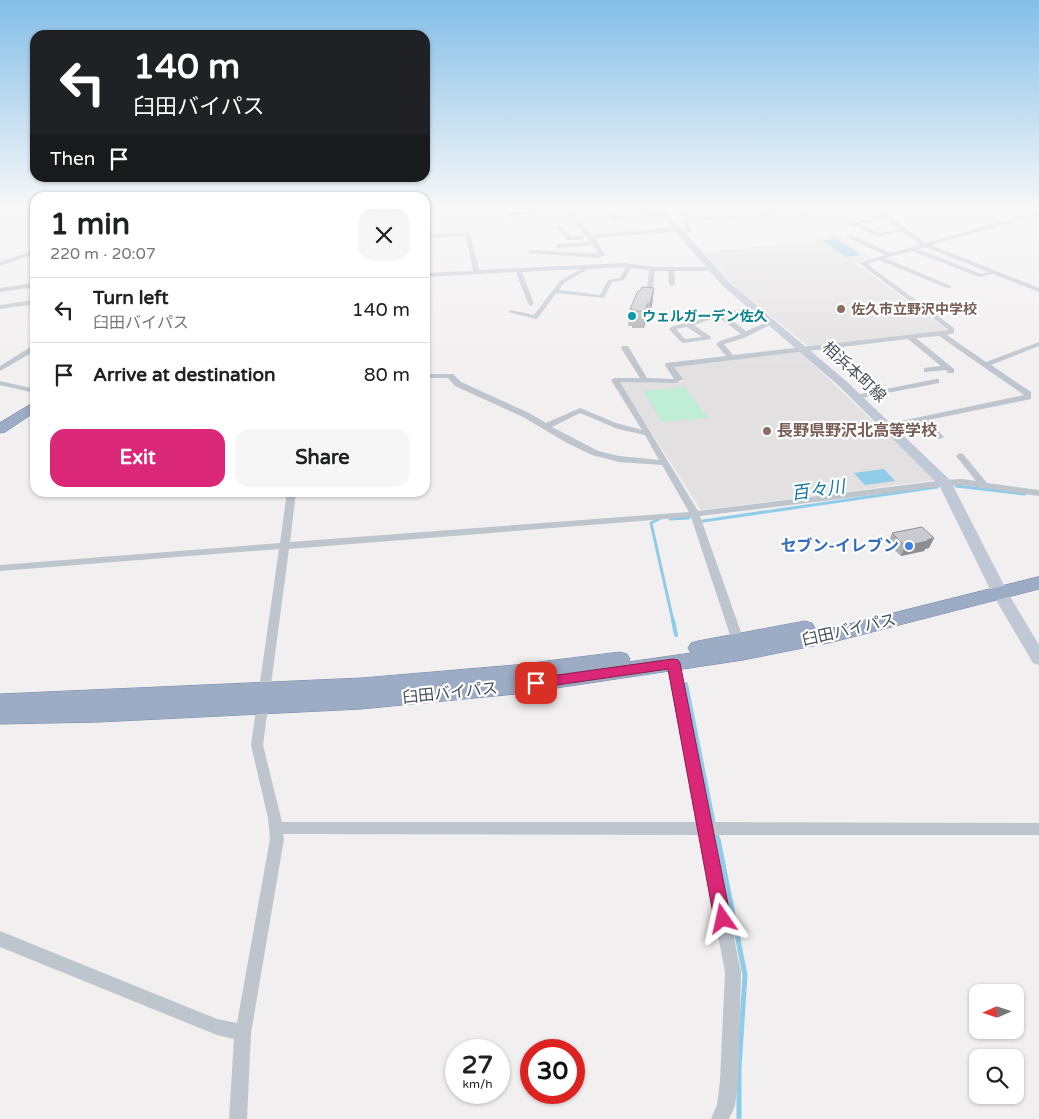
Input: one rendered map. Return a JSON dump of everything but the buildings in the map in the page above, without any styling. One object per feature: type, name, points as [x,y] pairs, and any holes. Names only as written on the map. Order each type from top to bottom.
[{"type":"highway","points":[[0,429],[30,409]]},
{"type":"highway","name":"臼田バイパス","points":[[263,699],[361,701],[440,694],[516,686],[743,653],[834,634],[997,587],[1039,571]]},
{"type":"highway","name":"臼田バイパス","points":[[1,715],[100,714],[263,699],[362,686],[515,673],[738,641],[997,587],[1039,583]]},
{"type":"main road","name":"相浜本町線","points":[[706,262],[726,284],[856,397],[945,483],[997,587],[1039,659]]},
{"type":"street","points":[[475,262],[477,273]]},
{"type":"street","points":[[738,641],[695,514],[648,433],[614,380],[644,379],[654,382],[676,380],[679,379],[669,365],[952,332],[952,329],[862,263],[865,262]]},
{"type":"street","points":[[890,262],[949,287]]},
{"type":"street","points":[[948,262],[981,276],[994,272]]},
{"type":"street","points":[[969,262],[1039,290]]},
{"type":"street","points":[[430,275],[629,266],[652,269],[712,269]]},
{"type":"street","points":[[554,291],[602,297],[610,282],[622,279],[629,266]]},
{"type":"street","points":[[511,312],[536,317],[562,282],[581,273],[585,268]]},
{"type":"street","points":[[649,297],[652,269]]},
{"type":"street","points":[[671,269],[672,284]]},
{"type":"street","points":[[518,270],[531,304]]},
{"type":"street","points":[[0,290],[30,287]]},
{"type":"street","points":[[0,307],[30,303]]},
{"type":"street","points":[[689,325],[719,314],[756,309]]},
{"type":"street","points":[[719,314],[746,334]]},
{"type":"street","points":[[730,357],[720,344],[722,342],[737,340],[756,328],[772,322]]},
{"type":"street","points":[[887,426],[1028,397],[1028,394],[941,334]]},
{"type":"street","points":[[910,337],[949,370],[927,370]]},
{"type":"street","points":[[985,365],[1039,344]]},
{"type":"street","points":[[625,348],[644,379]]},
{"type":"street","points":[[0,369],[30,351]]},
{"type":"street","points":[[430,376],[450,376],[458,384],[526,415],[595,453],[619,460],[665,463]]},
{"type":"street","points":[[856,397],[936,382]]},
{"type":"street","points":[[0,383],[30,390]]},
{"type":"street","points":[[546,427],[580,410],[620,428],[648,433]]},
{"type":"street","points":[[922,419],[940,437]]},
{"type":"street","points":[[960,456],[984,485]]},
{"type":"street","points":[[0,568],[695,514],[945,483],[962,482],[1039,493]]},
{"type":"street","points":[[238,1119],[243,1033],[274,856],[277,828],[256,745],[291,497]]},
{"type":"street","points":[[673,663],[733,972],[729,1081],[726,1106],[720,1119]]},
{"type":"street","points":[[277,828],[1039,829]]},
{"type":"street","points":[[0,940],[217,1027],[243,1033]]},
{"type":"shaded area","name":"佐久市立野沢中学校","points":[[713,262],[857,262],[855,263],[948,330],[809,347],[737,288]]},
{"type":"shaded area","name":"長野県野沢北高等学校","points":[[800,352],[935,480],[701,510],[619,382],[683,382],[673,366]]},
{"type":"green space","points":[[685,387],[708,418],[662,422],[643,391]]},
{"type":"water","points":[[884,469],[895,481],[865,485],[854,473]]},
{"type":"waterway","points":[[956,486],[1025,494]]},
{"type":"waterway","name":"百々川","points":[[703,521],[937,487]]},
{"type":"waterway","name":"百々川","points":[[670,519],[689,518]]},
{"type":"waterway","points":[[659,519],[651,523],[673,621]]},
{"type":"waterway","points":[[673,620],[676,635]]},
{"type":"waterway","points":[[686,684],[714,825]]},
{"type":"waterway","points":[[716,831],[718,840]]},
{"type":"waterway","points":[[718,839],[745,975],[739,1068],[739,1119]]},
{"type":"place","name":"佐久市立野沢中学校","points":[[841,309]]},
{"type":"place","name":"ウェルガーデン佐久","points":[[632,316]]},
{"type":"place","name":"長野県野沢北高等学校","points":[[767,431]]},
{"type":"place","name":"セブン-イレブン","points":[[909,546]]},
{"type":"route","points":[[536,683],[673,663],[723,919]]}]
